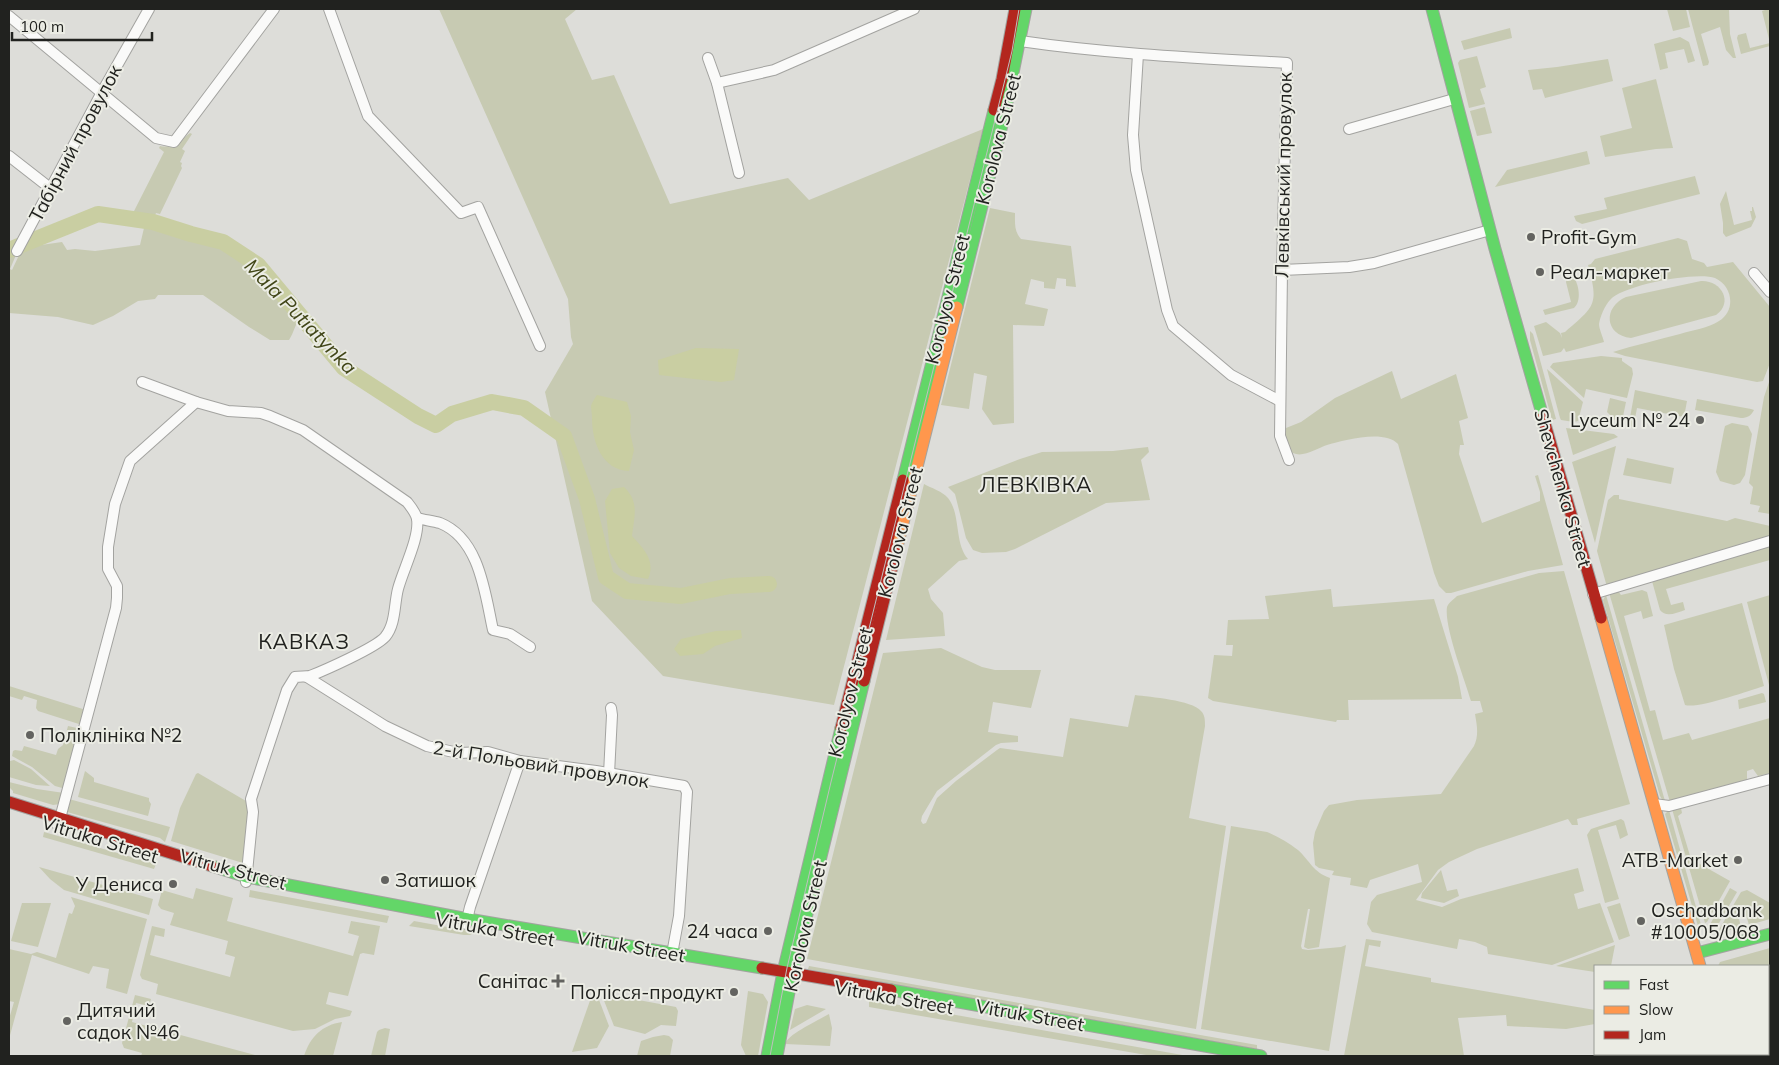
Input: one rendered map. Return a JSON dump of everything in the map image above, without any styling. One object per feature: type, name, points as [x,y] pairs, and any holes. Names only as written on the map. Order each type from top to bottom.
[{"type":"main road","name":"Korolyov Street","points":[[767,1056],[788,976],[830,772],[1002,79],[1015,9]]},
{"type":"main road","name":"Korolova Street","points":[[777,1056],[788,976],[838,784],[1004,117],[1026,9]]},
{"type":"main road","name":"Shevchenka Street","points":[[1432,9],[1454,99],[1490,230],[1700,965]]},
{"type":"main road","name":"Vitruk Street","points":[[9,802],[59,823],[246,880],[467,921],[672,954],[788,976],[1261,1056]]},
{"type":"main road","name":"Vitruka Street","points":[[9,809],[18,814],[59,823]]},
{"type":"main road","name":"Vitruka Street","points":[[467,921],[788,976],[1225,1056]]},
{"type":"main road","points":[[1696,953],[1770,934]]},
{"type":"street","name":"Табірний провулок","points":[[17,251],[102,92],[149,9]]},
{"type":"street","points":[[9,16],[156,138],[174,142],[274,9]]},
{"type":"street","points":[[329,9],[368,116],[461,213],[478,207],[540,346]]},
{"type":"street","points":[[717,83],[774,70],[914,9]]},
{"type":"street","name":"Левківський провулок","points":[[1020,41],[1138,54],[1287,63],[1280,436],[1289,460]]},
{"type":"street","points":[[1138,54],[1134,135],[1136,170],[1167,310],[1173,326],[1231,375],[1280,401]]},
{"type":"street","points":[[708,58],[717,83],[740,173]]},
{"type":"street","points":[[1349,129],[1454,99]]},
{"type":"street","points":[[9,156],[50,188]]},
{"type":"street","points":[[1282,270],[1349,267],[1374,263],[1490,230]]},
{"type":"street","points":[[1754,273],[1770,292]]},
{"type":"street","points":[[142,382],[196,402],[228,411],[261,413],[303,430],[402,498],[417,518],[413,546],[398,589],[391,626],[385,637],[354,656],[307,677],[295,678],[287,690],[251,799],[253,812],[246,880]]},
{"type":"street","points":[[59,823],[116,608],[117,586],[108,568],[108,547],[115,504],[123,479],[130,461],[196,402]]},
{"type":"street","points":[[417,518],[440,523],[450,529],[464,542],[472,554],[480,574],[493,630],[510,634],[530,648]]},
{"type":"street","points":[[1593,594],[1770,541]]},
{"type":"street","name":"2-й Польовий провулок","points":[[307,677],[385,726],[419,743],[458,753],[488,752],[520,762],[684,786],[687,792],[678,916],[672,954]]},
{"type":"street","points":[[609,774],[611,708]]},
{"type":"street","points":[[467,921],[470,907],[520,762]]},
{"type":"street","points":[[1654,804],[1669,806],[1770,779]]},
{"type":"shaded area","points":[[439,9],[577,9],[565,19],[592,80],[614,75],[670,204],[788,178],[809,200],[983,129],[834,705],[663,676],[592,601],[545,392],[573,344],[568,299]]},
{"type":"shaded area","points":[[1667,9],[1686,9],[1690,27],[1673,31]]},
{"type":"shaded area","points":[[1688,9],[1729,9],[1730,34],[1736,58],[1733,58],[1726,50],[1720,27],[1701,34],[1709,62],[1708,65],[1703,66]]},
{"type":"shaded area","points":[[1770,9],[1770,43],[1762,11]]},
{"type":"shaded area","points":[[1510,28],[1512,38],[1464,50],[1461,41]]},
{"type":"shaded area","points":[[1746,33],[1750,48],[1770,43],[1770,46],[1741,54],[1737,38],[1738,35]]},
{"type":"shaded area","points":[[1680,37],[1689,42],[1695,61],[1688,63],[1684,49],[1665,53],[1668,68],[1660,70],[1654,44]]},
{"type":"shaded area","points":[[1477,56],[1486,87],[1480,89],[1485,104],[1469,108],[1458,63],[1460,60]]},
{"type":"shaded area","points":[[1608,59],[1613,81],[1545,98],[1542,89],[1533,90],[1528,70]]},
{"type":"shaded area","points":[[1656,79],[1673,148],[1605,157],[1600,136],[1632,128],[1622,88]]},
{"type":"shaded area","points":[[1485,107],[1492,133],[1477,136],[1470,111]]},
{"type":"shaded area","points":[[190,133],[192,134],[182,149],[185,151],[180,162],[182,163],[182,168],[160,214],[156,213],[153,220],[150,220],[149,226],[175,235],[219,244],[242,261],[252,263],[255,274],[273,289],[284,302],[291,306],[300,317],[289,340],[270,340],[203,295],[158,295],[155,299],[138,301],[93,325],[58,317],[9,313],[9,256],[16,255],[10,269],[12,270],[21,251],[41,245],[62,242],[67,250],[95,251],[140,245],[144,228],[135,226],[137,216],[132,215],[164,152],[159,148],[160,146],[164,147],[176,143]]},
{"type":"shaded area","points":[[1587,151],[1590,164],[1495,187],[1507,170]]},
{"type":"shaded area","points":[[1695,176],[1700,194],[1582,224],[1576,221],[1574,216],[1607,209],[1604,198]]},
{"type":"shaded area","points":[[1726,191],[1734,225],[1752,220],[1750,211],[1752,211],[1752,207],[1756,217],[1751,227],[1726,237],[1723,233],[1720,204]]},
{"type":"shaded area","points":[[990,208],[1015,213],[1016,230],[1021,239],[1071,246],[1076,287],[1066,286],[1066,279],[1057,278],[1055,289],[1044,288],[1044,282],[1031,279],[1025,304],[1048,309],[1044,326],[1013,325],[1014,423],[993,425],[982,409],[987,376],[974,373],[969,409],[941,405]]},
{"type":"shaded area","points":[[1678,238],[1687,241],[1692,259],[1704,263],[1707,267],[1733,262],[1770,307],[1770,363],[1763,381],[1757,382],[1613,352],[1705,327],[1724,317],[1730,305],[1729,292],[1721,282],[1706,276],[1660,281],[1617,294],[1606,305],[1599,324],[1604,342],[1566,352],[1564,348],[1561,352],[1543,356],[1534,326],[1546,322],[1560,333],[1562,338],[1561,333],[1565,332],[1583,316],[1592,304],[1593,297],[1588,265],[1595,259]]},
{"type":"shaded area","points":[[1573,276],[1579,292],[1578,301],[1574,308],[1545,315],[1543,310],[1571,302],[1566,282],[1567,278]]},
{"type":"shaded area","points":[[1701,281],[1714,284],[1723,293],[1724,304],[1716,315],[1631,338],[1622,336],[1611,326],[1610,314],[1613,307],[1626,297]]},
{"type":"shaded area","points":[[1530,331],[1533,334],[1556,419],[1552,420],[1530,340]]},
{"type":"shaded area","points":[[696,348],[739,349],[734,380],[721,382],[659,375],[658,360]]},
{"type":"shaded area","points":[[1601,356],[1622,358],[1622,361],[1632,368],[1633,374],[1627,398],[1586,389],[1584,398],[1550,367],[1553,363]]},
{"type":"shaded area","points":[[1547,369],[1583,402],[1578,421],[1561,420]]},
{"type":"shaded area","points":[[1392,371],[1401,399],[1456,374],[1468,418],[1459,421],[1464,445],[1460,445],[1459,454],[1482,523],[1540,501],[1540,492],[1535,476],[1538,475],[1563,565],[1528,571],[1446,593],[1439,586],[1434,573],[1398,444],[1384,437],[1374,436],[1343,441],[1301,454],[1293,453],[1289,449],[1281,430],[1301,422],[1335,398]]},
{"type":"shaded area","points":[[1770,379],[1770,514],[1758,512],[1760,506],[1750,504],[1753,487],[1749,483],[1764,397]]},
{"type":"shaded area","points":[[1635,390],[1687,401],[1684,417],[1637,408],[1633,429],[1629,423]]},
{"type":"shaded area","points":[[597,395],[627,402],[631,416],[630,432],[634,450],[629,471],[612,466],[600,453],[592,427],[591,406]]},
{"type":"shaded area","points":[[1610,398],[1626,402],[1621,426],[1607,412]]},
{"type":"shaded area","points":[[1697,399],[1754,410],[1749,416],[1741,418],[1695,410]]},
{"type":"shaded area","points":[[1732,423],[1748,426],[1752,434],[1745,475],[1740,483],[1734,485],[1720,481],[1716,472],[1725,426]]},
{"type":"shaded area","points":[[1566,428],[1614,434],[1618,437],[1573,455]]},
{"type":"shaded area","points":[[1616,446],[1595,543],[1572,462]]},
{"type":"shaded area","points":[[1148,447],[1149,452],[1141,460],[1150,500],[1106,503],[1006,552],[982,553],[973,550],[966,538],[955,494],[948,487],[1042,452],[1113,451]]},
{"type":"shaded area","points":[[1627,458],[1674,468],[1671,484],[1623,475]]},
{"type":"shaded area","points":[[924,484],[943,493],[948,498],[955,512],[961,545],[968,559],[959,561],[928,589],[931,599],[943,613],[945,636],[886,640]]},
{"type":"shaded area","points":[[624,487],[632,498],[635,510],[632,536],[650,561],[651,567],[648,579],[631,576],[619,568],[610,553],[605,501],[612,489]]},
{"type":"shaded area","points":[[1614,495],[1619,495],[1619,499],[1727,521],[1735,518],[1770,526],[1770,538],[1607,587],[1597,551],[1608,500]]},
{"type":"shaded area","points":[[1770,545],[1770,560],[1666,589],[1671,605],[1683,602],[1685,610],[1665,614],[1660,610],[1652,581]]},
{"type":"shaded area","points":[[1564,571],[1630,804],[1577,819],[1578,825],[1572,825],[1568,819],[1477,849],[1449,862],[1438,870],[1416,900],[1442,907],[1461,899],[1578,868],[1584,891],[1574,894],[1578,909],[1600,903],[1614,942],[1552,965],[1488,954],[1487,947],[1475,942],[1459,939],[1457,949],[1372,932],[1367,924],[1371,902],[1377,895],[1422,882],[1418,864],[1370,880],[1367,888],[1350,885],[1351,878],[1332,875],[1334,871],[1319,868],[1315,865],[1313,843],[1315,832],[1324,811],[1329,805],[1357,800],[1441,794],[1474,746],[1477,734],[1475,714],[1483,712],[1480,701],[1471,701],[1452,640],[1447,616],[1448,605],[1457,596],[1539,573]]},
{"type":"shaded area","points":[[1331,589],[1333,607],[1434,599],[1458,677],[1462,699],[1348,700],[1349,720],[1337,720],[1336,722],[1213,701],[1208,698],[1214,655],[1232,656],[1233,645],[1226,645],[1228,620],[1269,619],[1265,596]]},
{"type":"shaded area","points":[[1642,590],[1647,592],[1653,616],[1643,619],[1641,611],[1624,616],[1650,711],[1655,710],[1663,740],[1689,733],[1692,740],[1770,718],[1770,773],[1758,776],[1753,769],[1747,771],[1747,780],[1670,802],[1610,596],[1610,594],[1618,591],[1621,595]]},
{"type":"shaded area","points":[[1606,595],[1665,801],[1660,796],[1603,600]]},
{"type":"shaded area","points":[[1770,595],[1770,684],[1769,685],[1747,602]]},
{"type":"shaded area","points":[[1742,603],[1764,686],[1711,702],[1691,706],[1685,705],[1664,625]]},
{"type":"shaded area","points":[[741,630],[742,638],[715,646],[703,654],[680,656],[674,649],[681,639],[716,631]]},
{"type":"shaded area","points":[[941,648],[982,667],[995,670],[1041,670],[1031,708],[993,702],[988,732],[1018,736],[1018,742],[996,745],[937,791],[922,816],[921,821],[923,824],[926,823],[937,798],[956,781],[1000,748],[1063,757],[1070,718],[1128,727],[1135,695],[1189,704],[1196,707],[1202,713],[1205,726],[1189,818],[1226,826],[1196,1029],[807,959],[883,653]]},
{"type":"shaded area","points":[[9,686],[86,710],[82,725],[38,711],[36,708],[37,700],[24,696],[22,700],[9,696]]},
{"type":"shaded area","points":[[1762,693],[1766,702],[1739,709],[1738,700]]},
{"type":"shaded area","points":[[68,726],[81,729],[66,789],[55,786],[32,767],[12,756],[13,751],[22,751],[24,746],[56,755],[58,749],[63,745]]},
{"type":"shaded area","points":[[14,760],[31,769],[50,786],[36,785],[9,777],[10,761]]},
{"type":"shaded area","points":[[85,771],[94,778],[94,782],[149,798],[151,804],[148,816],[78,797]]},
{"type":"shaded area","points":[[198,773],[246,801],[249,824],[243,863],[171,841],[180,808]]},
{"type":"shaded area","points":[[9,782],[64,793],[60,804],[53,805],[13,793],[9,787]]},
{"type":"shaded area","points":[[69,799],[170,827],[165,842],[160,838],[67,812]]},
{"type":"shaded area","points":[[1681,808],[1682,813],[1678,816],[1691,859],[1730,881],[1705,923],[1672,809]]},
{"type":"shaded area","points":[[1669,810],[1701,925],[1698,926],[1665,814]]},
{"type":"shaded area","points":[[1621,819],[1624,821],[1628,835],[1620,839],[1616,825],[1598,830],[1619,899],[1605,903],[1587,835],[1591,829]]},
{"type":"shaded area","points":[[1231,826],[1267,832],[1279,838],[1298,850],[1320,873],[1330,878],[1319,947],[1308,949],[1304,947],[1310,909],[1308,909],[1301,946],[1302,949],[1308,950],[1346,945],[1329,1051],[1201,1029]]},
{"type":"shaded area","points":[[44,832],[156,864],[154,869],[43,837]]},
{"type":"shaded area","points":[[39,867],[153,899],[149,915],[64,890]]},
{"type":"shaded area","points":[[1441,870],[1447,891],[1457,889],[1459,896],[1444,903],[1421,898],[1422,893]]},
{"type":"shaded area","points":[[196,888],[233,898],[227,921],[353,956],[359,936],[348,933],[351,921],[380,926],[374,955],[360,954],[348,996],[329,992],[326,1004],[352,1011],[350,1016],[335,1019],[315,1029],[293,1031],[156,994],[158,984],[142,979],[140,975],[152,926],[165,929],[164,937],[155,935],[150,955],[230,977],[235,957],[225,954],[228,941],[170,925],[174,913],[161,909],[158,905],[162,890],[193,899]]},
{"type":"shaded area","points":[[1730,888],[1737,892],[1712,935],[1707,930]]},
{"type":"shaded area","points":[[250,890],[389,916],[387,923],[249,897]]},
{"type":"shaded area","points":[[1747,890],[1770,903],[1770,919],[1749,925],[1743,905],[1736,907],[1741,927],[1719,933],[1741,892]]},
{"type":"shaded area","points":[[71,897],[147,919],[127,994],[106,988],[109,969],[93,966],[89,974],[32,955],[9,1039],[9,1019],[14,1002],[9,1001],[9,949],[31,954],[37,952],[56,958],[69,913],[72,914],[75,906]]},
{"type":"shaded area","points":[[22,903],[51,903],[38,947],[11,941]]},
{"type":"shaded area","points":[[1620,903],[1630,936],[1619,940],[1607,907]]},
{"type":"shaded area","points":[[414,921],[475,932],[470,935],[464,935],[409,926]]},
{"type":"shaded area","points":[[1366,939],[1381,941],[1380,947],[1369,945],[1365,966],[1431,978],[1431,982],[1594,1010],[1594,1024],[1566,1029],[1507,1026],[1506,1015],[1458,1018],[1464,1056],[1344,1056]]},
{"type":"shaded area","points":[[1615,945],[1611,965],[1594,965],[1594,972],[1556,966]]},
{"type":"shaded area","points":[[1770,948],[1770,993],[1769,965],[1718,965],[1720,962]]},
{"type":"shaded area","points":[[809,966],[1257,1045],[1257,1049],[808,969]]},
{"type":"shaded area","points":[[748,991],[763,994],[768,1002],[758,1056],[746,1056],[741,1045]]},
{"type":"shaded area","points":[[593,992],[596,992],[609,1026],[597,1048],[572,1052]]},
{"type":"shaded area","points":[[601,993],[676,1007],[678,1011],[676,1026],[661,1025],[645,1034],[614,1026]]},
{"type":"shaded area","points":[[135,995],[151,999],[149,1006],[136,1003],[132,1022],[259,1056],[141,1056],[142,1053],[124,1048],[122,1043]]},
{"type":"shaded area","points":[[869,1001],[1188,1056],[1152,1056],[869,1007]]},
{"type":"shaded area","points":[[807,1005],[826,1009],[790,1030],[795,1009]]},
{"type":"shaded area","points":[[829,1014],[832,1028],[830,1046],[785,1044],[792,1036]]},
{"type":"shaded area","points":[[342,1022],[333,1056],[304,1056],[313,1038],[318,1033],[328,1026]]},
{"type":"shaded area","points":[[385,1028],[390,1029],[385,1056],[371,1056],[377,1032]]},
{"type":"shaded area","points":[[664,1035],[669,1036],[673,1040],[670,1056],[637,1056],[641,1041]]},
{"type":"waterway","name":"Mala Putiatynka","points":[[9,250],[98,214],[153,222],[223,242],[258,265],[344,368],[418,416],[436,425],[452,414],[492,402],[524,408],[564,436],[587,499],[606,577],[627,591],[681,596],[730,586],[769,584]]},
{"type":"tram line","points":[[770,1056],[787,968],[831,782],[1012,51],[1019,9]]},
{"type":"traffic: fast","points":[[957,307],[1004,117],[1026,9]]},
{"type":"traffic: fast","points":[[1432,9],[1495,249],[1543,417]]},
{"type":"traffic: fast","points":[[903,480],[994,110]]},
{"type":"traffic: fast","points":[[777,1056],[793,971],[864,681]]},
{"type":"traffic: fast","points":[[767,1056],[783,972],[841,728]]},
{"type":"traffic: fast","points":[[212,866],[247,877],[468,919],[762,968]]},
{"type":"traffic: fast","points":[[1697,953],[1770,934]]},
{"type":"traffic: fast","points":[[891,990],[1261,1056]]},
{"type":"traffic: slow","points":[[897,547],[957,307]]},
{"type":"traffic: slow","points":[[1601,618],[1700,965]]},
{"type":"traffic: jam","points":[[994,110],[1002,79],[1015,9]]},
{"type":"traffic: jam","points":[[1543,417],[1601,618]]},
{"type":"traffic: jam","points":[[841,728],[903,480]]},
{"type":"traffic: jam","points":[[864,681],[897,547]]},
{"type":"traffic: jam","points":[[9,802],[212,866]]},
{"type":"traffic: jam","points":[[762,968],[891,990]]},
{"type":"place","name":"Profit-Gym","points":[[1531,237]]},
{"type":"place","name":"Реал-маркет","points":[[1540,272]]},
{"type":"place","name":"Lyceum № 24","points":[[1700,420]]},
{"type":"place","name":"Поліклініка №2","points":[[30,735]]},
{"type":"place","name":"ATB-Market","points":[[1738,860]]},
{"type":"place","name":"Затишок","points":[[385,880]]},
{"type":"place","name":"У Дениса","points":[[173,884]]},
{"type":"place","name":"Oschadbank #10005/068","points":[[1641,921]]},
{"type":"place","name":"24 часа","points":[[768,931]]},
{"type":"place","name":"Санітас","points":[[558,981]]},
{"type":"place","name":"Полісся-продукт","points":[[734,992]]},
{"type":"place","name":"Дитячий садок №46","points":[[67,1021]]},
{"type":"district","name":"ЛЕВКІВКА","points":[[1036,484]]},
{"type":"district","name":"КАВКАЗ","points":[[304,641]]}]
